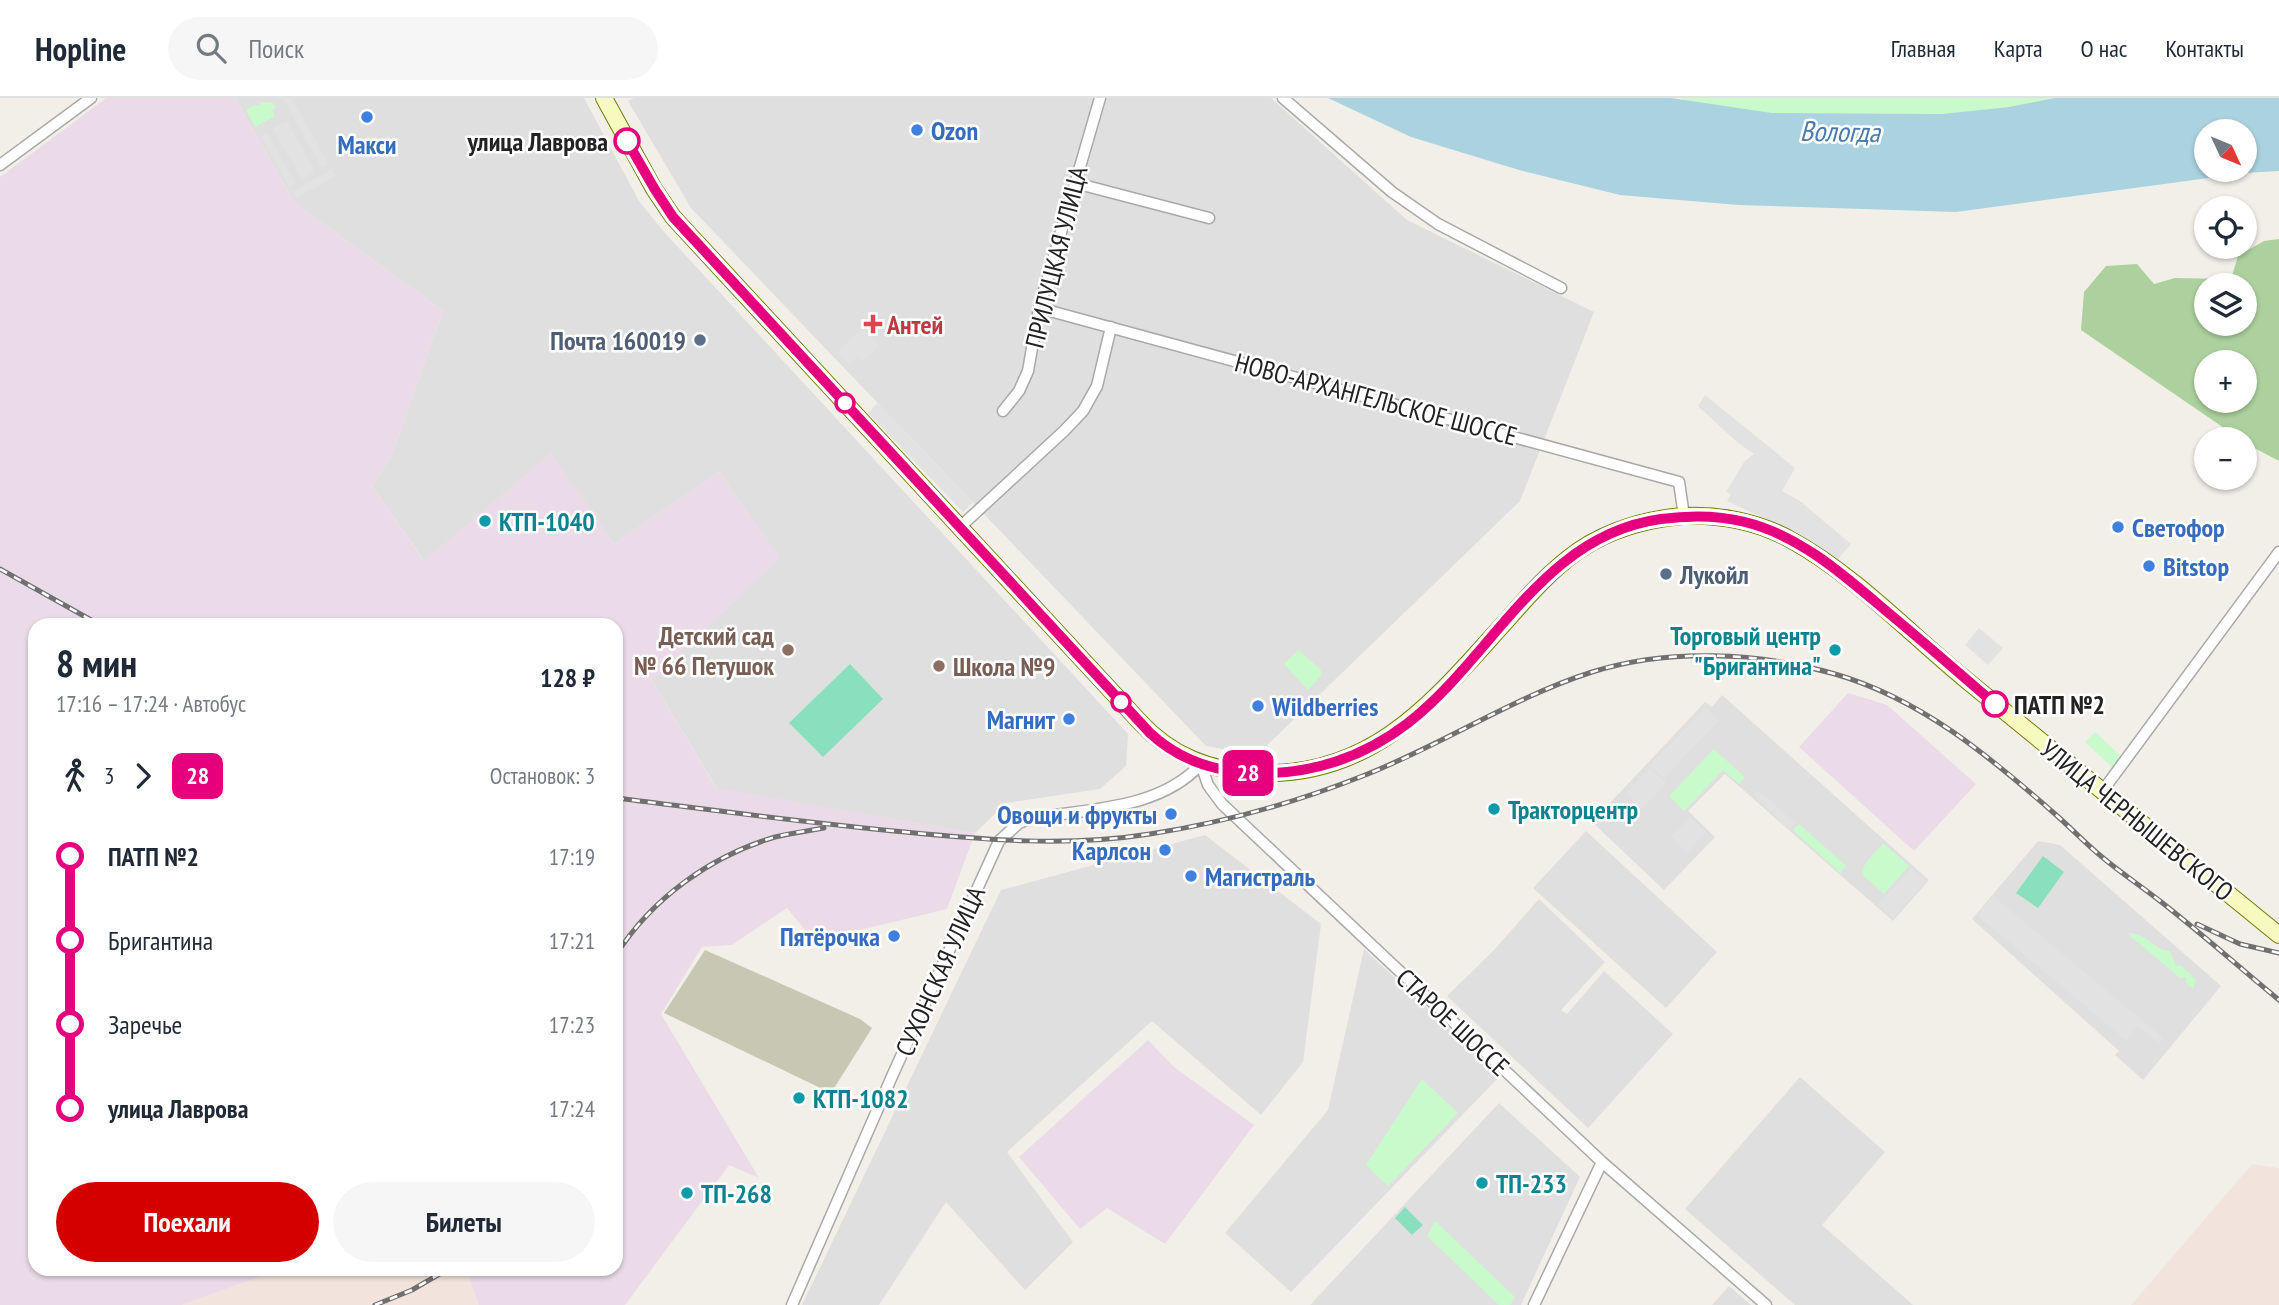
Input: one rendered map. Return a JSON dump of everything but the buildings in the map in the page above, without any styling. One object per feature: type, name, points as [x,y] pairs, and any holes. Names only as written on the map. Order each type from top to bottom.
[{"type":"main road","name":"УЛИЦА ЧЕРНЫШЕВСКОГО","points":[[607,99],[654,188],[673,217],[1150,733],[1179,754],[1201,764],[1237,772],[1295,772],[1319,767],[1367,749],[1408,723],[1434,699],[1534,589],[1581,549],[1608,535],[1648,521],[1684,516],[1721,517],[1746,522],[1789,538],[1817,556],[2101,793],[2279,935]]},
{"type":"street","points":[[0,164],[91,98]]},
{"type":"street","name":"ПРИЛУЦКАЯ УЛИЦА","points":[[1003,411],[1019,391],[1028,371],[1039,308],[1100,98]]},
{"type":"street","points":[[1283,98],[1392,192],[1438,224],[1561,288]]},
{"type":"street","points":[[1075,183],[1209,218]]},
{"type":"street","name":"НОВО-АРХАНГЕЛЬСКОЕ ШОССЕ","points":[[1039,308],[1679,482],[1684,516]]},
{"type":"street","points":[[959,528],[1083,411],[1097,386],[1111,327]]},
{"type":"street","points":[[2101,793],[2279,552]]},
{"type":"street","name":"СТАРОЕ ШОССЕ","points":[[1201,764],[1208,785],[1222,804],[1602,1162],[1766,1305]]},
{"type":"street","name":"СУХОНСКАЯ УЛИЦА","points":[[792,1305],[999,841],[1019,823],[1032,818],[1129,803],[1158,795],[1190,776],[1201,764]]},
{"type":"street","points":[[1534,1305],[1602,1162]]},
{"type":"shaded area","points":[[106,98],[235,98],[295,203],[443,311],[392,454],[372,486],[424,561],[551,453],[614,544],[719,472],[780,558],[652,680],[716,788],[975,833],[947,909],[814,941],[787,908],[732,945],[702,947],[661,1014],[759,1178],[729,1165],[625,1305],[0,1305],[0,177]]},
{"type":"shaded area","points":[[235,98],[584,98],[639,201],[664,232],[1128,734],[1126,766],[1100,789],[1006,803],[975,833],[717,789],[652,680],[779,557],[719,472],[614,544],[551,454],[425,562],[372,486],[392,454],[443,311],[295,203]]},
{"type":"shaded area","points":[[283,98],[291,98],[329,164],[322,168]]},
{"type":"shaded area","points":[[634,98],[1271,98],[1407,220],[1594,312],[1520,501],[1257,755],[1206,746],[691,208],[628,101]]},
{"type":"shaded area","points":[[287,121],[315,172],[302,179],[273,129]]},
{"type":"shaded area","points":[[267,133],[295,183],[289,187],[261,136]]},
{"type":"shaded area","points":[[332,169],[336,176],[296,198],[292,192]]},
{"type":"shaded area","points":[[862,327],[880,346],[862,362],[857,357],[849,364],[837,352]]},
{"type":"shaded area","points":[[1705,395],[1795,468],[1782,491],[1800,501],[1851,544],[1837,560],[1789,530],[1727,501],[1731,494],[1726,492],[1744,462],[1754,454],[1698,406]]},
{"type":"shaded area","points":[[878,403],[973,503],[963,512],[868,413]]},
{"type":"shaded area","points":[[1979,628],[2003,648],[1988,665],[1965,645]]},
{"type":"shaded area","points":[[1848,693],[1887,705],[1976,784],[1914,851],[1799,747]]},
{"type":"shaded area","points":[[1722,695],[1929,880],[1893,921],[1725,774],[1688,811],[1715,837],[1664,890],[1592,822],[1705,702],[1712,707]]},
{"type":"shaded area","points":[[1706,707],[1719,720],[1664,778],[1650,765]]},
{"type":"shaded area","points":[[1650,768],[1666,783],[1642,809],[1626,793]]},
{"type":"shaded area","points":[[1758,790],[1795,823],[1790,829],[1753,795]]},
{"type":"shaded area","points":[[1690,817],[1706,832],[1687,853],[1671,837]]},
{"type":"shaded area","points":[[1586,831],[1717,952],[1666,1008],[1533,888]]},
{"type":"shaded area","points":[[1205,835],[1321,924],[1303,1062],[1261,1115],[1152,1021],[1007,1152],[1073,1242],[1025,1290],[946,1202],[879,1305],[802,1305],[1001,890]]},
{"type":"shaded area","points":[[2038,841],[2060,845],[2221,986],[2143,1080],[2115,1055],[2119,1051],[1972,919]]},
{"type":"shaded area","points":[[1911,868],[1926,881],[1893,918],[1878,905]]},
{"type":"shaded area","points":[[1993,896],[2163,1038],[2159,1044],[2138,1026],[2126,1040],[1977,915]]},
{"type":"shaded area","points":[[1539,899],[1605,962],[1561,1010],[1567,1014],[1604,971],[1673,1034],[1588,1128],[1447,996],[1494,950]]},
{"type":"shaded area","points":[[1364,949],[1500,1076],[1291,1292],[1225,1233],[1328,1110]]},
{"type":"shaded area","points":[[705,950],[860,1019],[872,1028],[831,1093],[664,1013]]},
{"type":"shaded area","points":[[1148,1040],[1174,1067],[1254,1125],[1165,1244],[1107,1208],[1080,1229],[1019,1157]]},
{"type":"shaded area","points":[[1800,1077],[1885,1152],[1822,1225],[1913,1305],[1795,1305],[1685,1209]]},
{"type":"shaded area","points":[[1499,1103],[1580,1177],[1521,1305],[1310,1305]]},
{"type":"shaded area","points":[[2252,1164],[2279,1168],[2279,1305],[2131,1305]]},
{"type":"shaded area","points":[[262,1276],[469,1276],[479,1305],[181,1305]]},
{"type":"shaded area","points":[[1729,1286],[1751,1305],[1712,1305]]},
{"type":"green space","points":[[1682,98],[2055,98],[2009,107],[1943,114],[1772,113],[1682,101]]},
{"type":"green space","points":[[260,102],[273,103],[276,107],[272,110],[275,116],[255,127],[246,110],[254,105],[259,106]]},
{"type":"green space","points":[[2279,239],[2279,461],[2257,449],[2257,427],[2222,427],[2202,413],[2257,413],[2257,350],[2194,350],[2194,407],[2081,330],[2084,292],[2106,266],[2137,264],[2154,284],[2175,278],[2194,278],[2194,336],[2257,336],[2257,273],[2233,273],[2237,259],[2257,259],[2257,245]]},
{"type":"green space","points":[[1298,650],[1320,669],[1322,674],[1308,690],[1284,664]]},
{"type":"green space","points":[[850,664],[883,699],[823,757],[789,723]]},
{"type":"green space","points":[[2095,732],[2123,758],[2113,768],[2085,742]]},
{"type":"green space","points":[[1714,749],[1745,777],[1739,784],[1723,770],[1684,811],[1669,796]]},
{"type":"green space","points":[[1799,824],[1846,866],[1840,873],[1793,830]]},
{"type":"green space","points":[[1883,843],[1909,866],[1884,894],[1862,874],[1865,864]]},
{"type":"green space","points":[[2043,856],[2064,872],[2038,908],[2016,893]]},
{"type":"green space","points":[[2128,934],[2170,951],[2176,966],[2180,965],[2196,979],[2193,989],[2186,983],[2186,977],[2180,978]]},
{"type":"green space","points":[[1422,1079],[1458,1113],[1388,1186],[1366,1165]]},
{"type":"green space","points":[[1405,1207],[1423,1225],[1412,1235],[1395,1218]]},
{"type":"green space","points":[[1435,1221],[1515,1297],[1510,1305],[1499,1305],[1427,1236]]},
{"type":"water","name":"Вологда","points":[[1328,98],[1671,98],[1772,113],[1942,114],[2009,107],[2055,98],[2279,98],[2279,171],[2258,172],[2258,119],[2194,119],[2194,180],[1956,212],[1738,205],[1620,195],[1519,170],[1411,137]]},
{"type":"railway","points":[[0,569],[88,618]]},
{"type":"railway","points":[[623,799],[832,825],[966,838],[1027,841],[1119,838],[1230,818],[1335,786],[1418,752],[1533,695],[1592,672],[1651,659],[1682,656],[1744,657],[1835,674],[1896,698],[1925,714],[2005,771],[2102,857],[2175,913],[2279,1000]]},
{"type":"railway","points":[[623,945],[647,915],[665,898],[728,855],[775,837],[824,828]]},
{"type":"railway","points":[[2197,924],[2240,944],[2279,953]]},
{"type":"railway","points":[[375,1305],[412,1290],[436,1276]]},
{"type":"bus line","name":"28","points":[[627,141],[673,217],[1150,733],[1190,760],[1237,772],[1268,774],[1319,767],[1356,754],[1408,723],[1434,699],[1534,589],[1581,549],[1608,535],[1648,521],[1684,516],[1721,517],[1746,522],[1789,538],[1817,556],[1869,597],[1995,704]]},
{"type":"place","name":"Макси","points":[[367,117]]},
{"type":"place","name":"Ozon","points":[[917,130]]},
{"type":"place","name":"улица Лаврова","points":[[627,141]]},
{"type":"place","name":"Антей","points":[[873,324]]},
{"type":"place","name":"Почта 160019","points":[[700,340]]},
{"type":"place","name":"КТП-1040","points":[[485,521]]},
{"type":"place","name":"Светофор","points":[[2118,527]]},
{"type":"place","name":"Bitstop","points":[[2149,566]]},
{"type":"place","name":"Лукойл","points":[[1666,574]]},
{"type":"place","name":"Детский сад № 66 Петушок","points":[[788,650]]},
{"type":"place","name":"Торговый центр \"Бригантина\"","points":[[1835,650]]},
{"type":"place","name":"Школа №9","points":[[939,666]]},
{"type":"place","name":"ПАТП №2","points":[[1995,704]]},
{"type":"place","name":"Wildberries","points":[[1258,706]]},
{"type":"place","name":"Магнит","points":[[1069,719]]},
{"type":"place","name":"Тракторцентр","points":[[1494,809]]},
{"type":"place","name":"Овощи и фрукты","points":[[1171,814]]},
{"type":"place","name":"Карлсон","points":[[1165,850]]},
{"type":"place","name":"Магистраль","points":[[1191,876]]},
{"type":"place","name":"Пятёрочка","points":[[894,936]]},
{"type":"place","name":"КТП-1082","points":[[799,1098]]},
{"type":"place","name":"ТП-233","points":[[1482,1183]]},
{"type":"place","name":"ТП-268","points":[[687,1193]]}]
